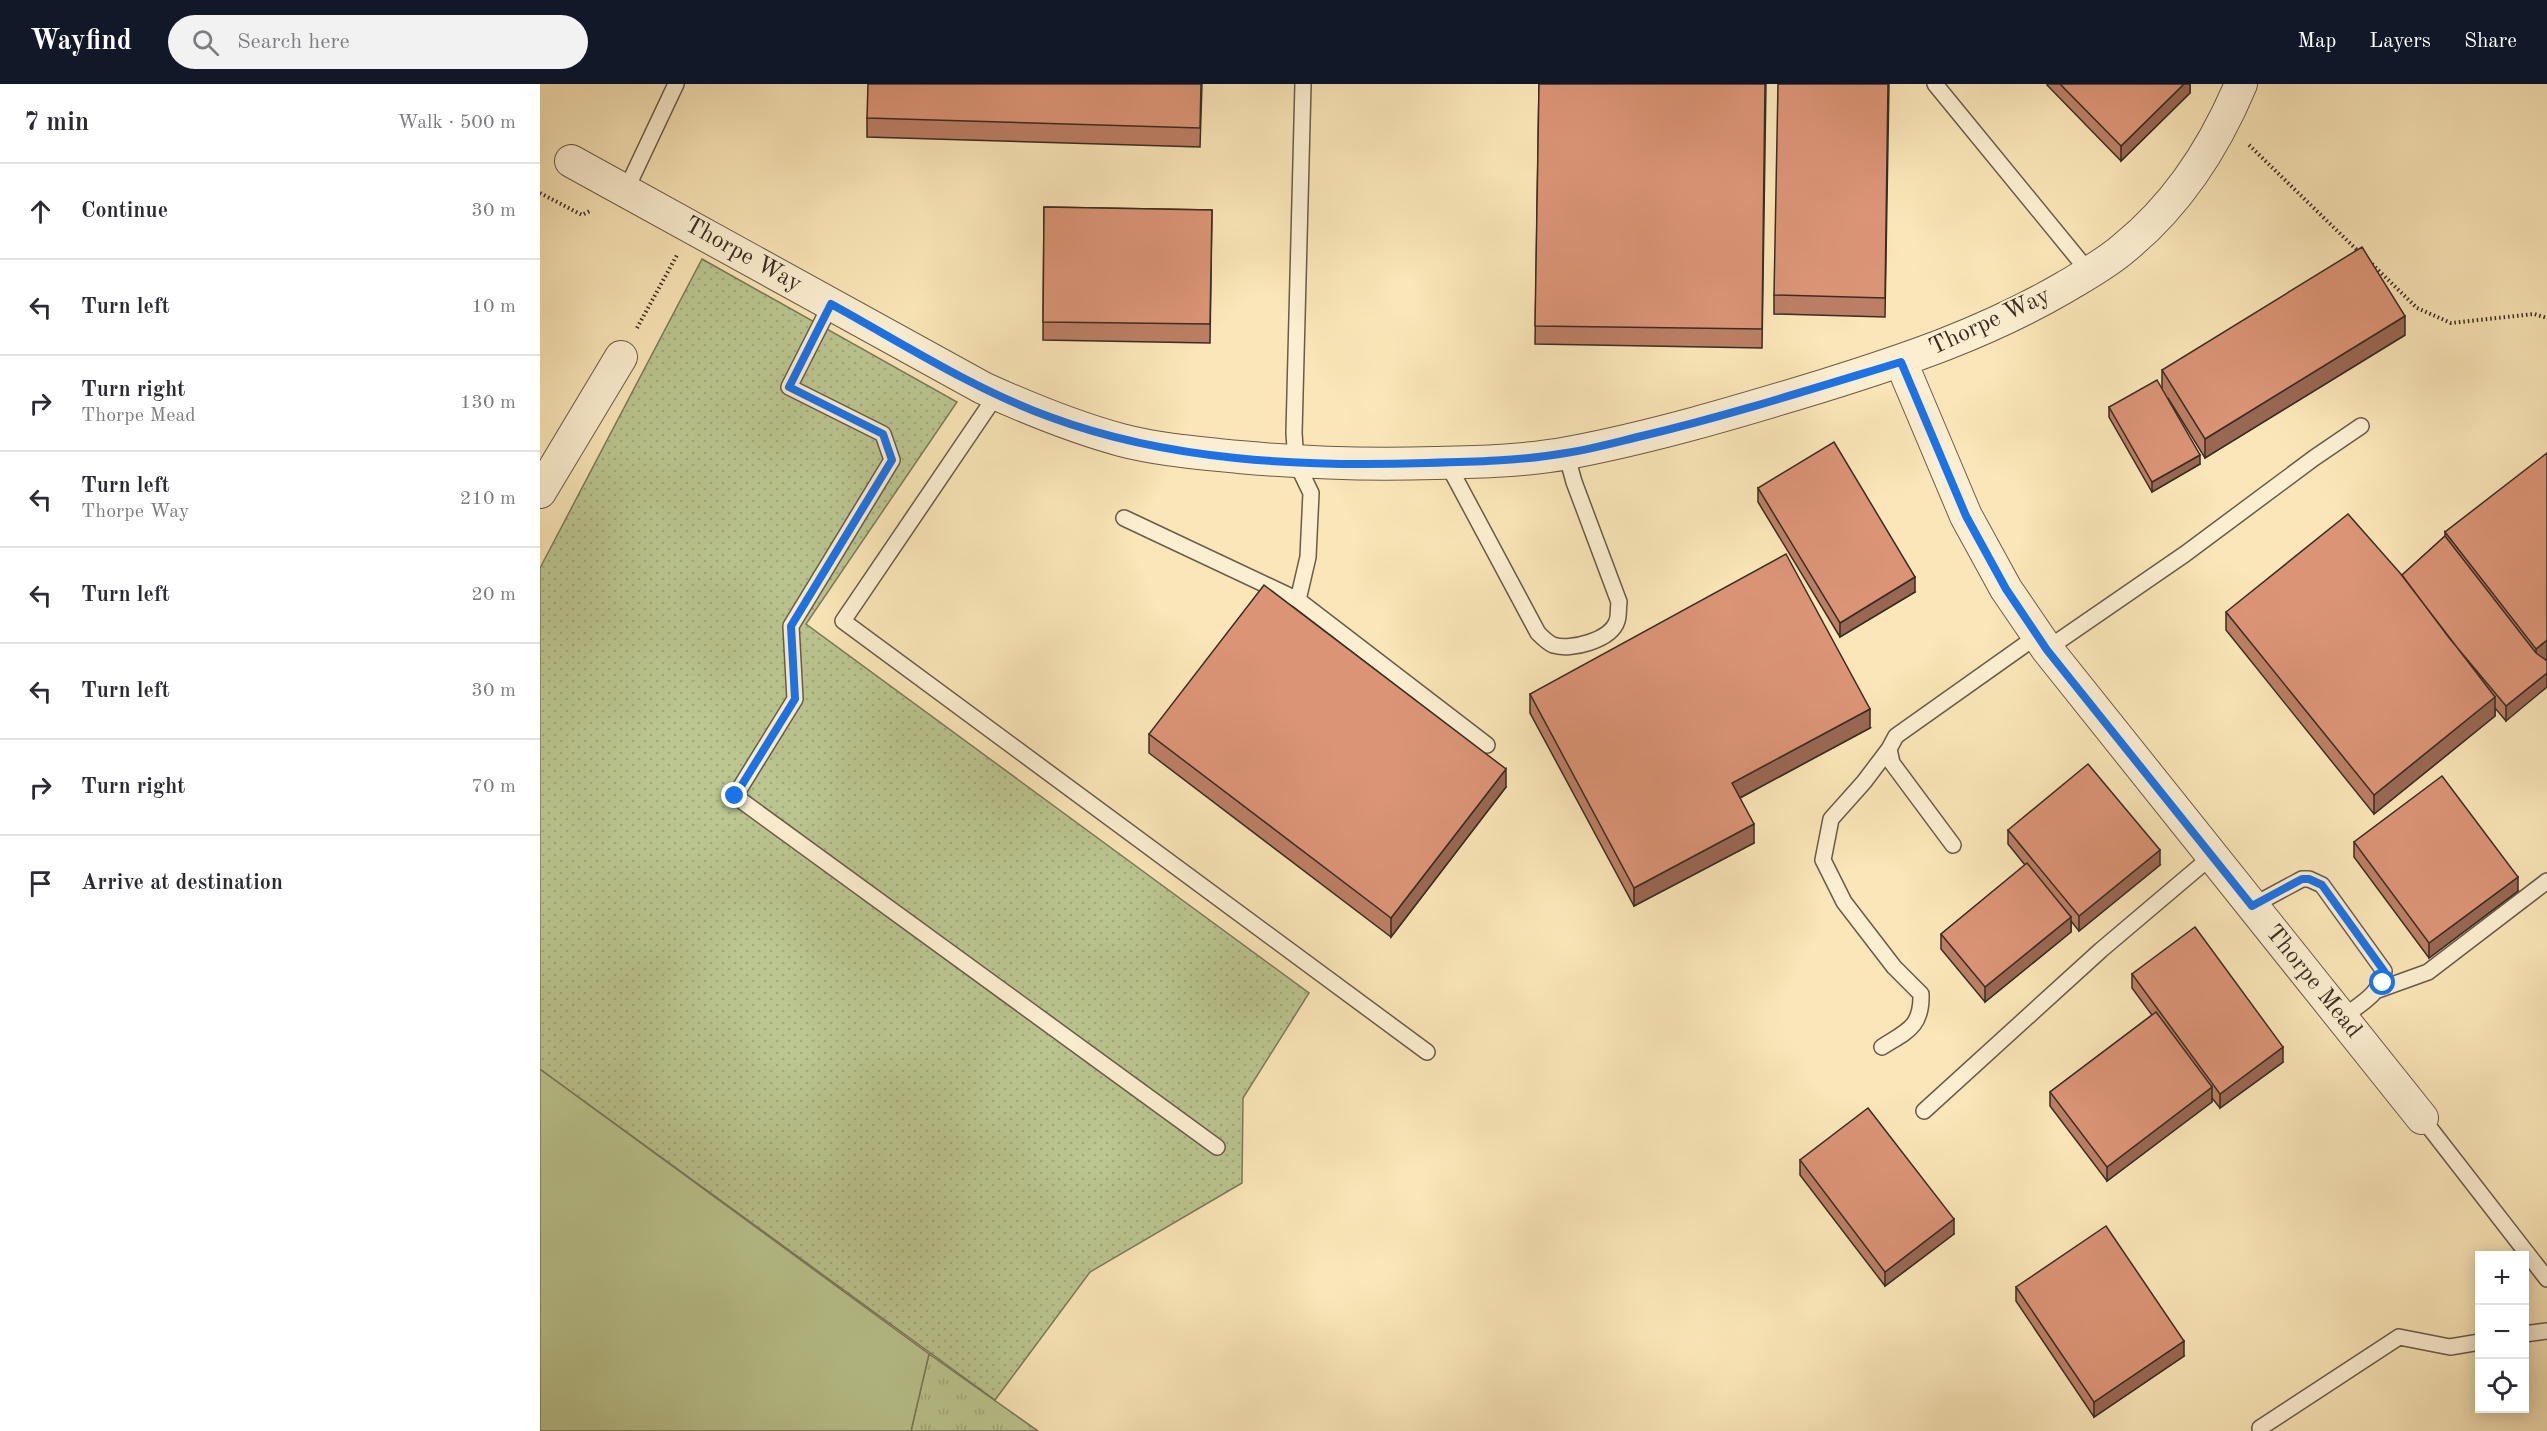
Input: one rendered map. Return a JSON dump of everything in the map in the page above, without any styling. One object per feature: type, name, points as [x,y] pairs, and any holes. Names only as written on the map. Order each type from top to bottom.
[{"type":"street","name":"Thorpe Way","points":[[571,161],[997,394],[1050,417],[1122,440],[1202,453],[1296,462],[1447,463],[1566,453],[1703,422],[1901,362],[1980,332],[2028,309],[2123,249],[2161,212],[2196,169],[2225,122],[2241,84]]},
{"type":"street","points":[[540,492],[621,357]]},
{"type":"street","name":"Thorpe Mead","points":[[1901,362],[1966,516],[2006,589],[2042,643],[2422,1118]]},
{"type":"lane","points":[[626,190],[676,84]]},
{"type":"lane","points":[[1298,600],[1308,557],[1311,494],[1296,462],[1294,433],[1303,84]]},
{"type":"lane","points":[[1935,84],[2089,272]]},
{"type":"lane","points":[[831,304],[789,387],[883,434],[892,460],[791,626],[795,699],[735,796],[1217,1147]]},
{"type":"lane","points":[[997,394],[843,621],[1427,1052]]},
{"type":"lane","points":[[1882,1047],[1914,1028],[1922,1010],[1922,994],[1894,967],[1844,902],[1824,860],[1831,819],[1864,782],[1896,736],[2184,554],[2361,426]]},
{"type":"lane","points":[[1447,463],[1538,633],[1553,645],[1587,644],[1603,638],[1617,622],[1619,602],[1574,482],[1566,453]]},
{"type":"lane","points":[[1124,518],[1298,600],[1487,745]]},
{"type":"lane","points":[[1888,749],[1892,763],[1953,845]]},
{"type":"lane","points":[[1924,1111],[2101,950],[2212,856]]},
{"type":"lane","points":[[2252,906],[2302,879],[2309,879],[2322,885],[2384,971],[2383,983],[2378,990],[2342,1018]]},
{"type":"lane","points":[[2378,990],[2428,972],[2547,880]]},
{"type":"lane","points":[[2422,1118],[2547,1278]]},
{"type":"lane","points":[[2529,1333],[2547,1330]]},
{"type":"lane","points":[[2261,1430],[2399,1337],[2450,1347],[2475,1343]]},
{"type":"path","points":[[2225,122],[2417,308],[2451,323],[2534,314],[2547,318]]},
{"type":"path","points":[[621,357],[692,227]]},
{"type":"green space","points":[[702,259],[957,402],[806,624],[1309,993],[1243,1098],[1242,1183],[1090,1272],[995,1400],[540,1069],[540,568]]},
{"type":"green space","points":[[540,1069],[929,1354],[911,1431],[540,1431]]},
{"type":"green space","points":[[929,1354],[1038,1431],[911,1431]]},
{"type":"building","points":[[868,84],[1201,84],[1200,128],[867,118]]},
{"type":"building","points":[[1539,84],[1765,84],[1762,329],[1535,326]]},
{"type":"building","points":[[1778,84],[1888,84],[1885,298],[1774,295]]},
{"type":"building","points":[[2060,84],[2184,84],[2121,146]]},
{"type":"building","points":[[1044,207],[1212,210],[1210,324],[1043,322]]},
{"type":"building","points":[[2362,247],[2405,316],[2205,439],[2162,370]]},
{"type":"building","points":[[2157,380],[2200,455],[2152,482],[2109,407]]},
{"type":"building","points":[[1834,442],[1915,577],[1840,623],[1758,488]]},
{"type":"building","points":[[2547,453],[2547,640],[2536,649],[2445,532]]},
{"type":"building","points":[[2348,514],[2400,573],[2495,697],[2374,795],[2226,612]]},
{"type":"building","points":[[2445,536],[2536,653],[2547,661],[2547,673],[2506,706],[2450,639],[2402,575]]},
{"type":"building","points":[[1786,554],[1870,709],[1732,783],[1754,824],[1634,888],[1530,694]]},
{"type":"building","points":[[1264,585],[1506,769],[1391,918],[1149,734]]},
{"type":"building","points":[[2088,764],[2160,850],[2079,916],[2008,830]]},
{"type":"building","points":[[2442,776],[2518,877],[2429,943],[2354,842]]},
{"type":"building","points":[[2027,863],[2071,917],[1985,987],[1941,934]]},
{"type":"building","points":[[2195,927],[2283,1047],[2220,1094],[2132,974]]},
{"type":"building","points":[[2156,1012],[2212,1087],[2107,1167],[2050,1092]]},
{"type":"building","points":[[1868,1108],[1954,1219],[1885,1272],[1800,1160]]},
{"type":"building","points":[[2106,1226],[2184,1341],[2094,1402],[2016,1287]]},
{"type":"route","points":[[735,796],[795,699],[791,626],[892,460],[883,434],[789,387],[831,304],[983,388],[1050,417],[1122,440],[1202,453],[1296,462],[1384,464],[1469,462],[1566,453],[1703,422],[1901,362],[1966,516],[2006,589],[2047,650],[2252,906],[2302,879],[2309,879],[2322,885],[2384,971],[2383,983]]}]
